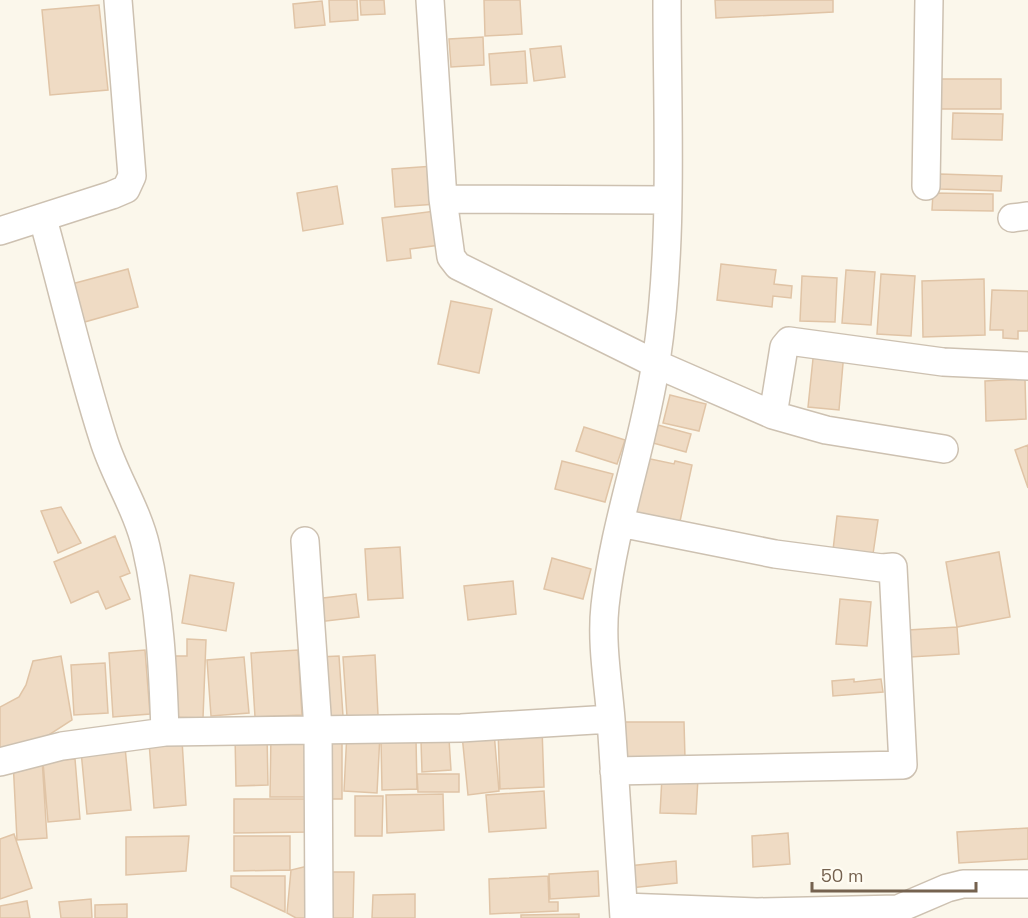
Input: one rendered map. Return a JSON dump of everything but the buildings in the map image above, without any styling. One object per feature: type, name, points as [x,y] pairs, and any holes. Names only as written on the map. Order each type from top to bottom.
[{"type":"street","points":[[0,231],[112,195],[126,189],[131,180],[132,162],[118,0]]},
{"type":"street","points":[[430,0],[443,199],[451,257],[458,266],[656,364],[773,415],[826,430],[944,449]]},
{"type":"street","points":[[667,0],[667,246],[656,364],[611,565],[604,625],[624,912],[898,909],[934,893],[963,884],[1028,885]]},
{"type":"street","points":[[926,186],[929,0]]},
{"type":"street","points":[[443,199],[667,200]]},
{"type":"street","points":[[43,219],[103,440],[138,518],[146,544],[152,573],[162,655],[165,732]]},
{"type":"street","points":[[773,415],[784,347],[789,340],[943,362],[1028,366]]},
{"type":"street","points":[[614,771],[903,765],[892,567],[775,554],[620,523]]},
{"type":"street","points":[[305,541],[318,729],[319,918]]},
{"type":"street","points":[[0,762],[62,746],[165,732],[461,728],[611,719]]}]
